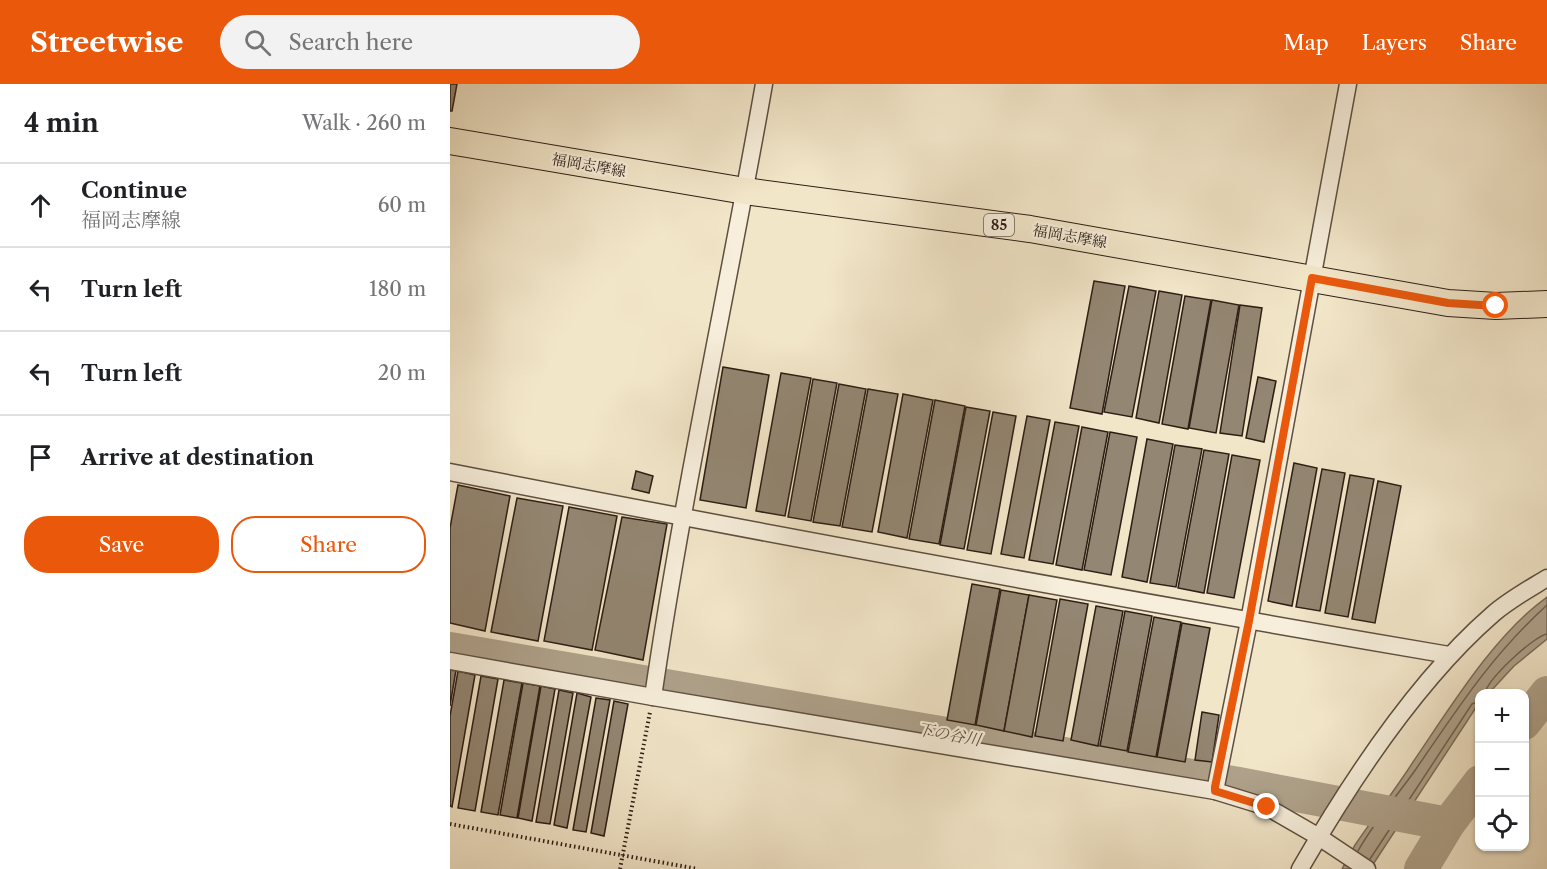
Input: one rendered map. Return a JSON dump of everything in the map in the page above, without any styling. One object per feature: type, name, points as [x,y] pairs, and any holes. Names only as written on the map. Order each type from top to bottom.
[{"type":"main road","name":"福岡志摩線","points":[[450,141],[745,191],[1030,229],[1448,303],[1496,306],[1547,304]]},
{"type":"street","points":[[653,697],[681,517],[764,84]]},
{"type":"street","points":[[1216,783],[1249,621],[1348,84]]},
{"type":"street","points":[[450,472],[681,517],[1449,656]]},
{"type":"street","points":[[1300,869],[1324,840],[1334,813],[1348,791],[1397,722],[1449,656],[1495,612],[1547,578]]},
{"type":"street","points":[[450,661],[653,697],[1216,783],[1267,807],[1324,840],[1367,869]]},
{"type":"path","points":[[620,869],[653,697]]},
{"type":"path","points":[[450,824],[698,869]]},
{"type":"water","points":[[1547,597],[1547,639],[1514,666],[1493,689],[1475,689],[1475,709],[1370,869],[1342,869],[1355,845],[1474,674],[1509,631]]},
{"type":"building","points":[[450,84],[457,84],[452,111],[450,111]]},
{"type":"building","points":[[1094,281],[1125,286],[1102,414],[1070,408]]},
{"type":"building","points":[[1129,286],[1156,291],[1132,417],[1104,412]]},
{"type":"building","points":[[1159,291],[1182,295],[1159,423],[1136,418]]},
{"type":"building","points":[[1185,296],[1211,300],[1188,429],[1162,424]]},
{"type":"building","points":[[1212,300],[1239,305],[1216,433],[1189,428]]},
{"type":"building","points":[[1240,305],[1262,308],[1242,436],[1220,433]]},
{"type":"building","points":[[723,367],[769,375],[746,508],[700,500]]},
{"type":"building","points":[[781,373],[811,378],[785,516],[756,511]]},
{"type":"building","points":[[1258,377],[1276,381],[1264,442],[1246,438]]},
{"type":"building","points":[[813,379],[837,383],[811,521],[788,517]]},
{"type":"building","points":[[839,384],[866,389],[840,526],[813,522]]},
{"type":"building","points":[[868,389],[898,394],[872,532],[842,527]]},
{"type":"building","points":[[903,394],[933,400],[907,538],[878,532]]},
{"type":"building","points":[[935,400],[965,406],[939,544],[909,539]]},
{"type":"building","points":[[966,407],[990,411],[964,549],[940,545]]},
{"type":"building","points":[[993,412],[1016,416],[991,554],[967,550]]},
{"type":"building","points":[[1027,416],[1050,420],[1024,558],[1001,554]]},
{"type":"building","points":[[1055,422],[1079,426],[1053,564],[1029,560]]},
{"type":"building","points":[[1082,427],[1108,432],[1082,570],[1056,565]]},
{"type":"building","points":[[1110,432],[1137,437],[1111,575],[1084,570]]},
{"type":"building","points":[[1147,439],[1173,444],[1147,582],[1122,577]]},
{"type":"building","points":[[1175,445],[1202,449],[1176,587],[1150,583]]},
{"type":"building","points":[[1204,450],[1229,454],[1204,593],[1178,588]]},
{"type":"building","points":[[1232,455],[1260,460],[1234,598],[1207,593]]},
{"type":"building","points":[[1294,463],[1317,468],[1292,606],[1268,601]]},
{"type":"building","points":[[1322,469],[1345,473],[1320,611],[1296,607]]},
{"type":"building","points":[[636,471],[653,476],[649,493],[632,489]]},
{"type":"building","points":[[1350,475],[1374,479],[1348,617],[1325,613]]},
{"type":"building","points":[[1378,481],[1401,486],[1375,623],[1352,619]]},
{"type":"building","points":[[458,485],[510,496],[485,631],[450,623],[450,528]]},
{"type":"building","points":[[517,498],[563,506],[538,641],[491,632]]},
{"type":"building","points":[[569,507],[617,516],[592,650],[544,641]]},
{"type":"building","points":[[622,517],[667,524],[643,660],[595,650]]},
{"type":"building","points":[[972,584],[1000,589],[975,725],[947,720]]},
{"type":"building","points":[[1001,590],[1029,595],[1004,731],[976,725]]},
{"type":"building","points":[[1029,595],[1057,600],[1032,737],[1004,731]]},
{"type":"building","points":[[1060,599],[1088,604],[1063,741],[1035,736]]},
{"type":"building","points":[[1096,606],[1123,611],[1098,746],[1071,740]]},
{"type":"building","points":[[1125,611],[1152,616],[1127,751],[1100,746]]},
{"type":"building","points":[[1154,617],[1181,622],[1156,757],[1128,752]]},
{"type":"building","points":[[1182,623],[1210,628],[1185,762],[1157,757]]},
{"type":"building","points":[[450,669],[456,670],[450,706]]},
{"type":"building","points":[[458,671],[475,675],[452,807],[450,806],[450,716]]},
{"type":"building","points":[[481,676],[498,679],[475,811],[458,808]]},
{"type":"building","points":[[504,680],[522,683],[498,815],[481,812]]},
{"type":"building","points":[[523,683],[540,686],[517,818],[500,815]]},
{"type":"building","points":[[541,686],[555,689],[532,821],[518,818]]},
{"type":"building","points":[[559,690],[573,693],[550,824],[536,822]]},
{"type":"building","points":[[577,693],[591,697],[567,828],[554,825]]},
{"type":"building","points":[[596,698],[610,700],[586,832],[573,830]]},
{"type":"building","points":[[614,701],[628,704],[604,836],[591,833]]},
{"type":"building","points":[[1202,712],[1219,715],[1212,762],[1195,760]]},
{"type":"waterway","name":"下の谷川","points":[[450,649],[1239,784],[1448,824]]},
{"type":"waterway","points":[[1529,716],[1547,693]]},
{"type":"waterway","name":"下の谷川","points":[[1421,869],[1448,824],[1475,789]]},
{"type":"route","points":[[1267,807],[1215,791],[1215,787],[1249,621],[1312,278],[1448,303],[1496,306]]}]
